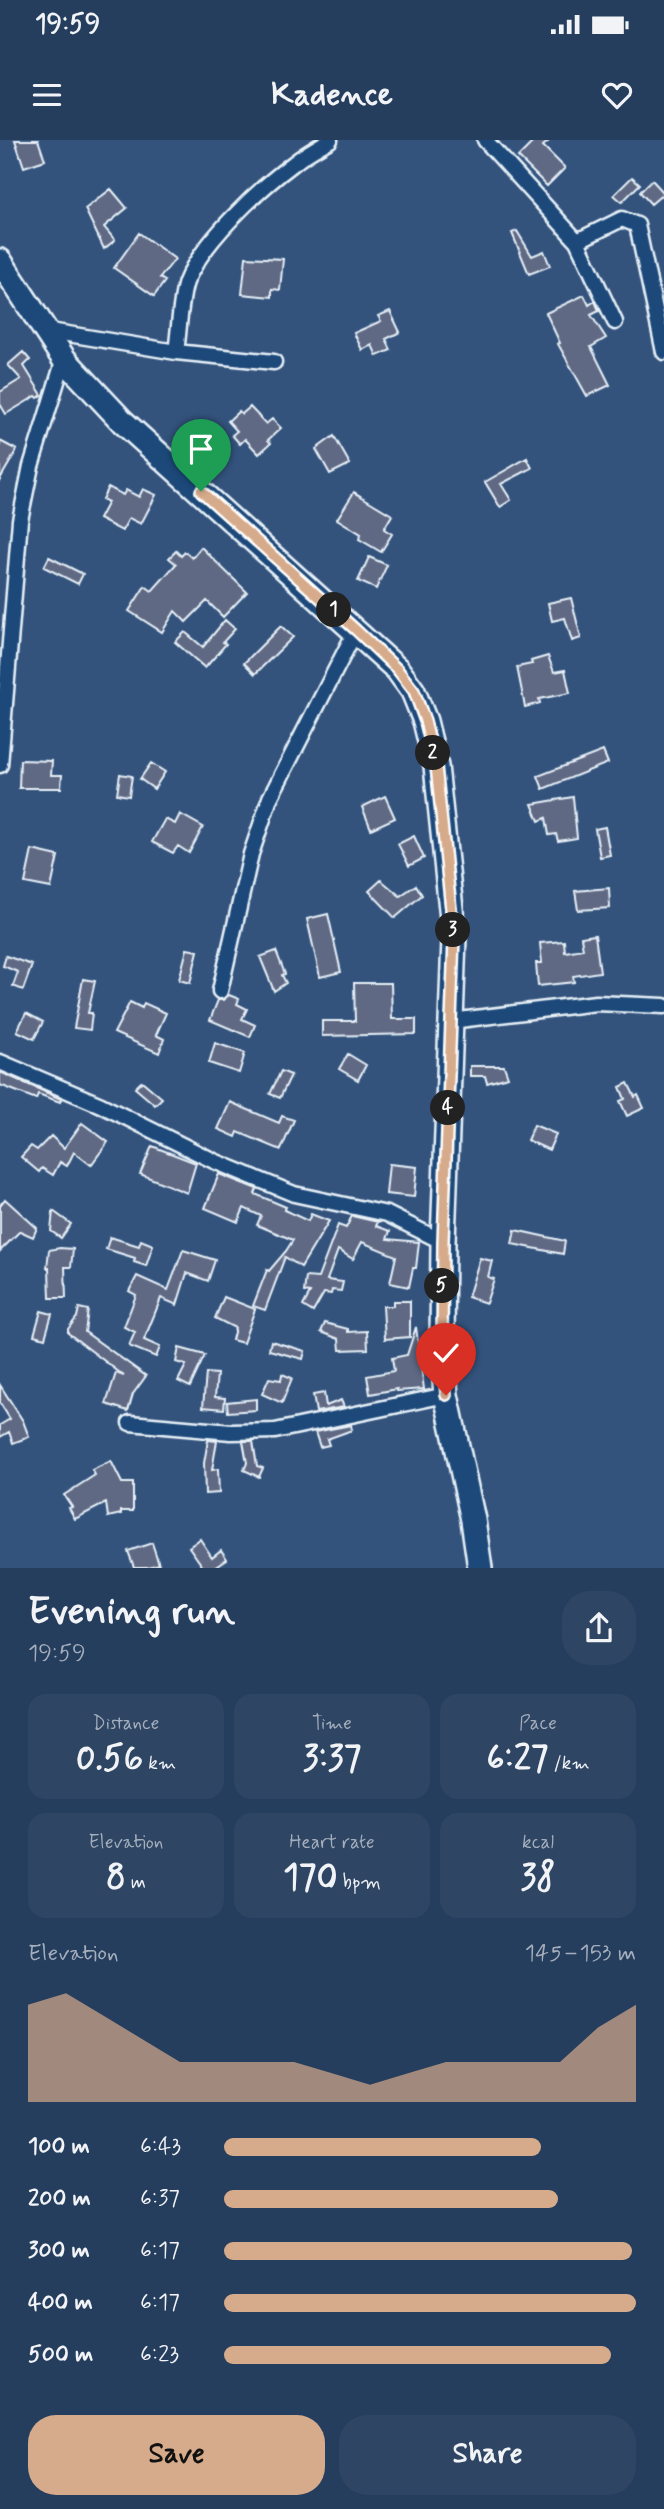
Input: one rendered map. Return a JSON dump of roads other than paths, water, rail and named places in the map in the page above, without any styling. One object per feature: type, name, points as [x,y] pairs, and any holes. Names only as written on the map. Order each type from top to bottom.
[{"type":"main road","points":[[0,261],[64,359],[123,422],[356,630],[397,669],[414,691],[425,721],[436,766],[454,938],[442,1343],[446,1395],[473,1520],[480,1567]]},
{"type":"street","points":[[485,140],[577,241],[615,323]]},
{"type":"street","points":[[176,352],[186,283],[203,254],[224,227],[262,190],[295,161],[324,142]]},
{"type":"street","points":[[577,241],[622,219],[637,225],[664,352]]},
{"type":"street","points":[[44,330],[176,352],[274,362]]},
{"type":"street","points":[[0,765],[20,520],[32,466],[64,359]]},
{"type":"street","points":[[220,990],[251,855],[270,798],[356,630]]},
{"type":"street","points":[[451,1021],[596,1003],[664,1006]]},
{"type":"street","points":[[0,1062],[101,1105],[214,1161],[294,1194],[387,1214],[443,1242]]},
{"type":"street","points":[[130,1423],[231,1432],[275,1431],[446,1395]]}]
